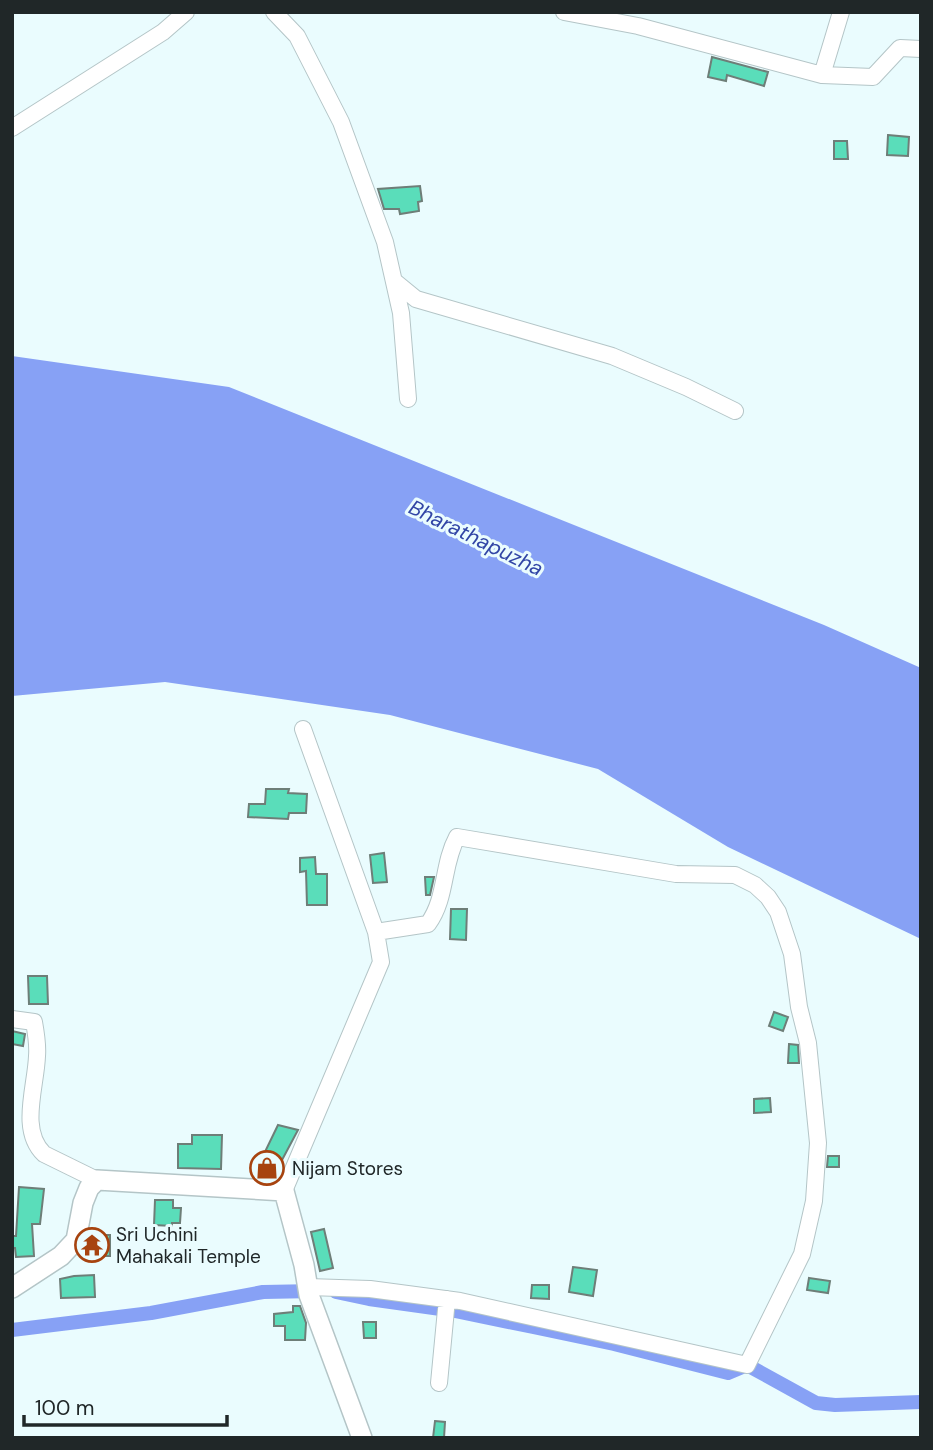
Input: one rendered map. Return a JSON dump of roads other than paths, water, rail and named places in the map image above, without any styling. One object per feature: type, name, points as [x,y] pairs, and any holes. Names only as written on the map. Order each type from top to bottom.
[{"type":"street","points":[[12,128],[163,32],[187,12]]},
{"type":"street","points":[[274,12],[297,37],[341,122],[385,242],[401,313],[408,399]]},
{"type":"street","points":[[564,12],[638,26],[822,75],[873,77],[900,48],[921,49]]},
{"type":"street","points":[[822,75],[841,12]]},
{"type":"street","points":[[394,281],[416,299],[612,356],[735,411]]},
{"type":"street","points":[[303,729],[376,932],[381,962],[284,1191],[308,1287],[362,1438]]},
{"type":"street","points":[[308,1287],[370,1289],[447,1300],[747,1365],[802,1254],[814,1201],[818,1143],[808,1042],[799,1007],[792,954],[778,912],[768,897],[755,885],[735,875],[676,874],[457,837],[451,848],[438,911],[428,924],[376,932]]},
{"type":"street","points":[[12,1019],[34,1022],[37,1056],[31,1107],[31,1136],[37,1148],[44,1154],[97,1180],[284,1191]]},
{"type":"street","points":[[12,1288],[61,1256],[76,1240],[83,1203],[89,1188],[97,1180]]},
{"type":"street","points":[[439,1383],[447,1300]]},
{"type":"water","name":"Bharathapuzha","points":[[12,356],[229,387],[824,625],[921,668],[921,939],[728,847],[598,769],[390,715],[165,682],[12,696]]},
{"type":"waterway","points":[[12,1330],[151,1313],[263,1292],[316,1291]]},
{"type":"waterway","points":[[336,1292],[455,1311],[533,1327],[728,1373],[747,1365],[816,1403],[835,1405],[921,1402]]},
{"type":"place","name":"Nijam Stores","points":[[267,1168]]},
{"type":"place","name":"Sri Uchini Mahakali Temple","points":[[92,1245]]}]
